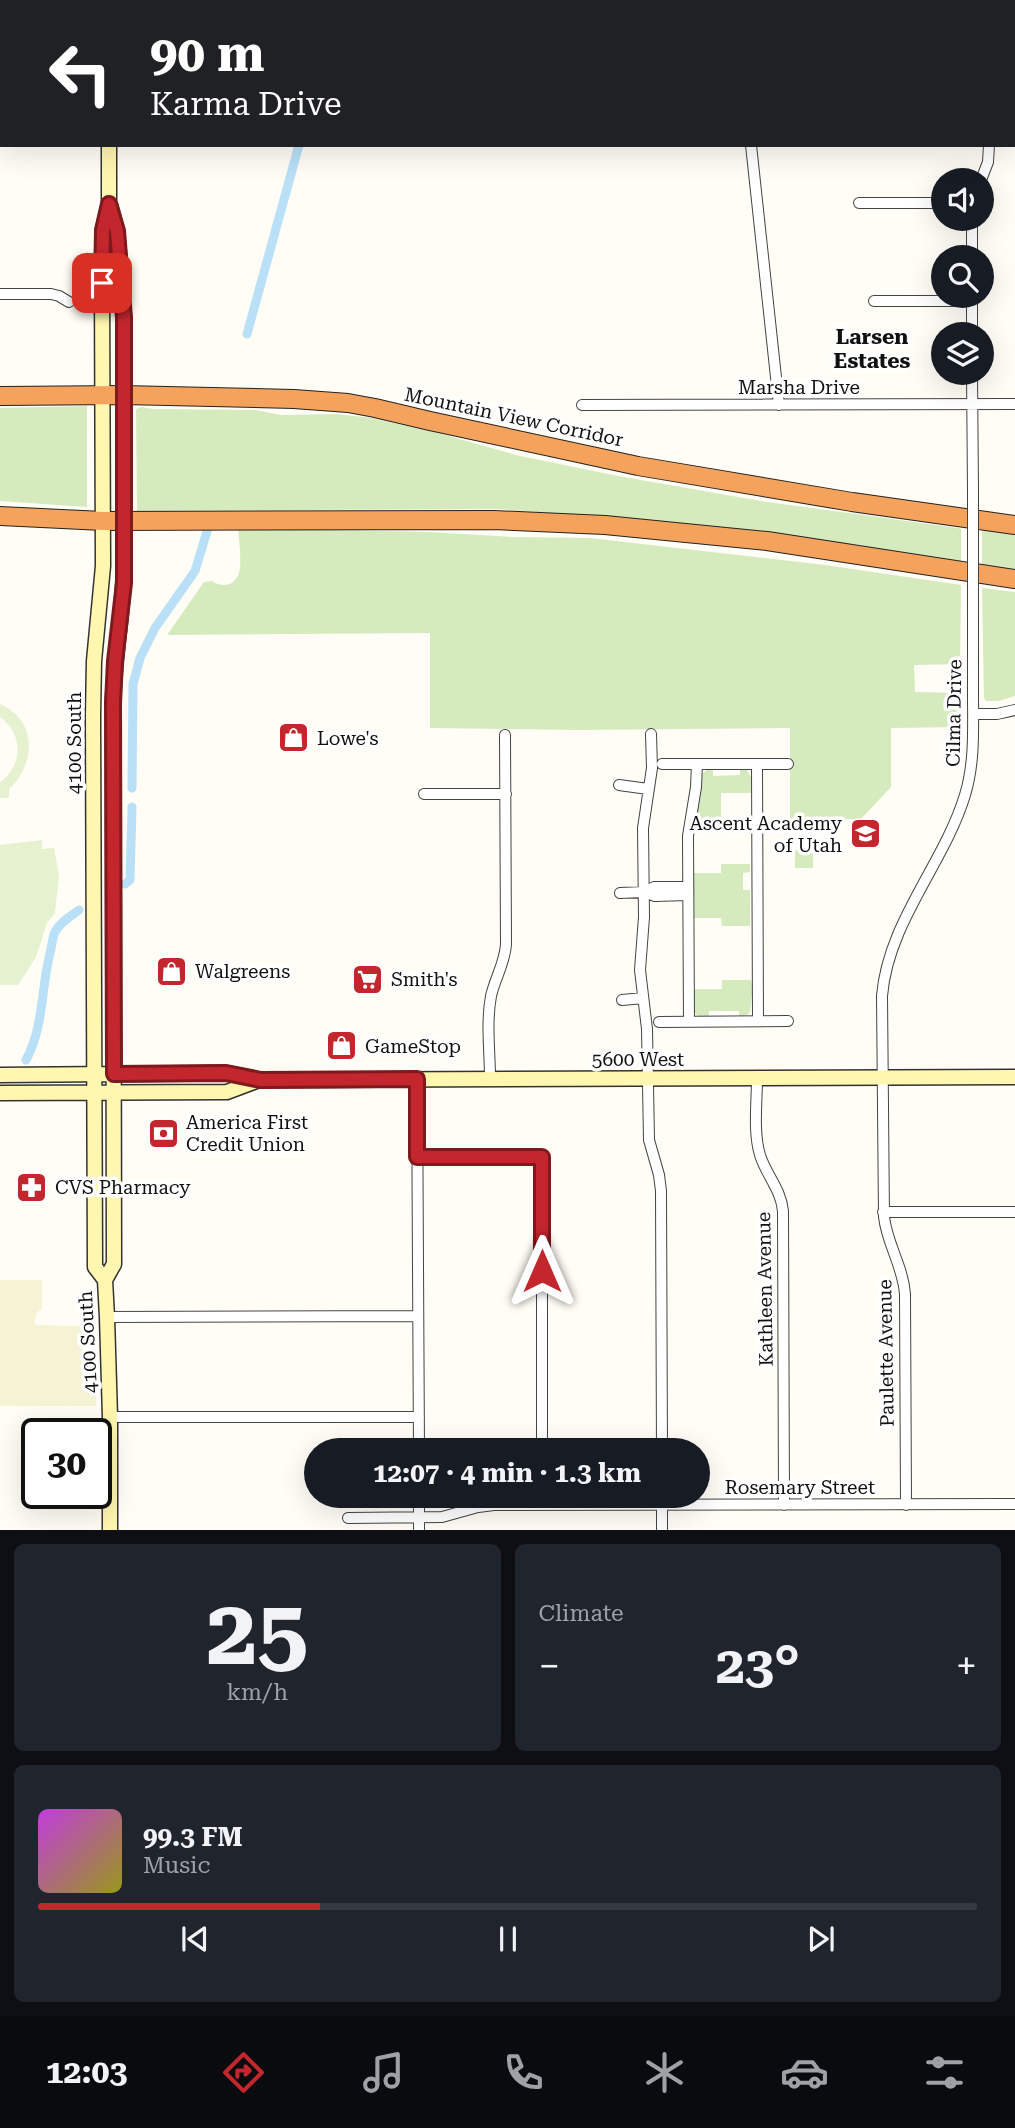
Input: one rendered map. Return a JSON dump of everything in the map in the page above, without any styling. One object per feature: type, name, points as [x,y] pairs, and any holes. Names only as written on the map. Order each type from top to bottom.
[{"type":"highway","name":"Mountain View Corridor","points":[[0,396],[102,394],[321,401],[376,408],[638,466],[852,502],[1015,525]]},
{"type":"highway","points":[[0,516],[103,521],[494,520],[605,525],[780,542],[1015,579]]},
{"type":"main road","name":"4100 South","points":[[105,1280],[95,1267],[93,677],[101,587],[103,521],[103,230],[109,204],[109,147]]},
{"type":"main road","name":"4100 South","points":[[109,204],[117,231],[124,318],[124,583],[113,703],[114,1264],[105,1280],[110,1417],[110,1530]]},
{"type":"main road","name":"5600 West","points":[[0,1074],[226,1073],[261,1080],[1015,1077]]},
{"type":"main road","name":"5600 West","points":[[0,1093],[227,1092],[261,1080]]},
{"type":"street","points":[[751,147],[779,405]]},
{"type":"street","points":[[986,168],[989,147]]},
{"type":"street","points":[[859,203],[931,203]]},
{"type":"street","points":[[0,294],[51,294],[69,302]]},
{"type":"street","points":[[874,302],[931,300]]},
{"type":"street","name":"Cilma Drive","points":[[882,1077],[881,1005],[885,972],[898,934],[965,795],[972,759],[972,385]]},
{"type":"street","name":"Marsha Drive","points":[[582,405],[1015,404]]},
{"type":"street","points":[[973,714],[997,714],[1015,710]]},
{"type":"street","points":[[651,734],[652,762],[643,828],[644,923],[640,970],[647,1024],[649,1140],[661,1191],[662,1438]]},
{"type":"street","points":[[490,1079],[490,1005],[506,950],[505,735]]},
{"type":"street","points":[[662,764],[788,764]]},
{"type":"street","points":[[689,1022],[689,824],[697,764]]},
{"type":"street","points":[[757,764],[758,1021]]},
{"type":"street","points":[[619,785],[648,789]]},
{"type":"street","points":[[424,794],[506,794]]},
{"type":"street","points":[[620,893],[644,892],[654,887],[688,891]]},
{"type":"street","points":[[622,1000],[643,998]]},
{"type":"street","points":[[659,1022],[788,1021]]},
{"type":"street","name":"Paulette Avenue","points":[[882,1077],[883,1212],[888,1235],[901,1268],[905,1294],[906,1505]]},
{"type":"street","points":[[417,1079],[419,1438]]},
{"type":"street","name":"Kathleen Avenue","points":[[757,1079],[759,1152],[779,1192],[783,1211],[784,1505]]},
{"type":"street","points":[[417,1157],[542,1157],[542,1438]]},
{"type":"street","points":[[883,1212],[1015,1212]]},
{"type":"street","points":[[107,1317],[418,1316]]},
{"type":"street","points":[[110,1417],[419,1417]]},
{"type":"street","name":"Rosemary Street","points":[[710,1503],[1015,1504]]},
{"type":"street","points":[[419,1508],[419,1530]]},
{"type":"street","name":"Rosemary Street","points":[[348,1518],[442,1517],[476,1508]]},
{"type":"street","points":[[662,1508],[662,1530]]},
{"type":"shaded area","points":[[0,1280],[42,1280],[42,1308],[34,1321],[36,1325],[83,1326],[82,1353],[86,1372],[91,1377],[96,1377],[96,1406],[0,1406]]},
{"type":"green space","points":[[87,406],[87,507],[0,501],[0,408]]},
{"type":"green space","points":[[136,409],[256,410],[280,415],[337,414],[372,418],[520,456],[618,476],[761,501],[958,528],[961,529],[961,567],[861,545],[771,537],[645,520],[497,509],[137,511]]},
{"type":"green space","points":[[238,528],[590,538],[825,565],[961,585],[960,664],[914,665],[915,692],[961,693],[960,727],[891,728],[891,787],[861,819],[790,820],[790,728],[430,728],[430,633],[167,635],[204,582],[228,584],[237,577],[240,563]]},
{"type":"green space","points":[[982,530],[1015,534],[1015,573],[982,570]]},
{"type":"green space","points":[[982,588],[1015,592],[1015,696],[999,701],[986,701],[984,698]]},
{"type":"green space","points":[[0,704],[21,721],[29,744],[24,768],[9,789],[9,798],[0,798],[0,782],[13,767],[18,750],[13,732],[0,717]]},
{"type":"green space","points":[[708,769],[713,769],[713,776],[740,775],[740,769],[746,769],[751,777],[751,793],[721,793],[721,820],[693,820],[701,775]]},
{"type":"green space","points":[[42,840],[42,849],[54,848],[59,875],[55,913],[47,923],[36,957],[18,985],[0,985],[0,845]]},
{"type":"green space","points":[[795,850],[813,850],[813,868],[795,868]]},
{"type":"green space","points":[[721,864],[750,864],[750,872],[743,873],[743,890],[750,890],[750,926],[722,926],[721,918],[692,918],[692,873],[721,873]]},
{"type":"green space","points":[[722,980],[751,980],[753,987],[750,1012],[739,1016],[739,1011],[709,1011],[709,1017],[698,1016],[693,1011],[692,989],[722,989]]},
{"type":"waterway","points":[[247,334],[298,147]]},
{"type":"waterway","points":[[132,788],[133,684],[140,658],[155,628],[195,571],[208,528]]},
{"type":"waterway","points":[[125,884],[130,880],[132,807]]},
{"type":"waterway","points":[[26,1060],[39,1021],[54,934],[63,922],[79,910]]},
{"type":"place","name":"Lowe's","points":[[294,738]]},
{"type":"place","name":"Ascent Academy of Utah","points":[[865,834]]},
{"type":"place","name":"Walgreens","points":[[172,971]]},
{"type":"place","name":"Smith's","points":[[368,979]]},
{"type":"place","name":"GameStop","points":[[342,1046]]},
{"type":"place","name":"America First Credit Union","points":[[163,1133]]},
{"type":"place","name":"CVS Pharmacy","points":[[32,1187]]},
{"type":"district","name":"Larsen Estates","points":[[872,349]]},
{"type":"route","points":[[102,283],[103,230],[109,204],[117,231],[124,318],[124,583],[113,703],[114,1074],[226,1073],[261,1080],[417,1079],[417,1157],[542,1157],[542,1271]]}]
